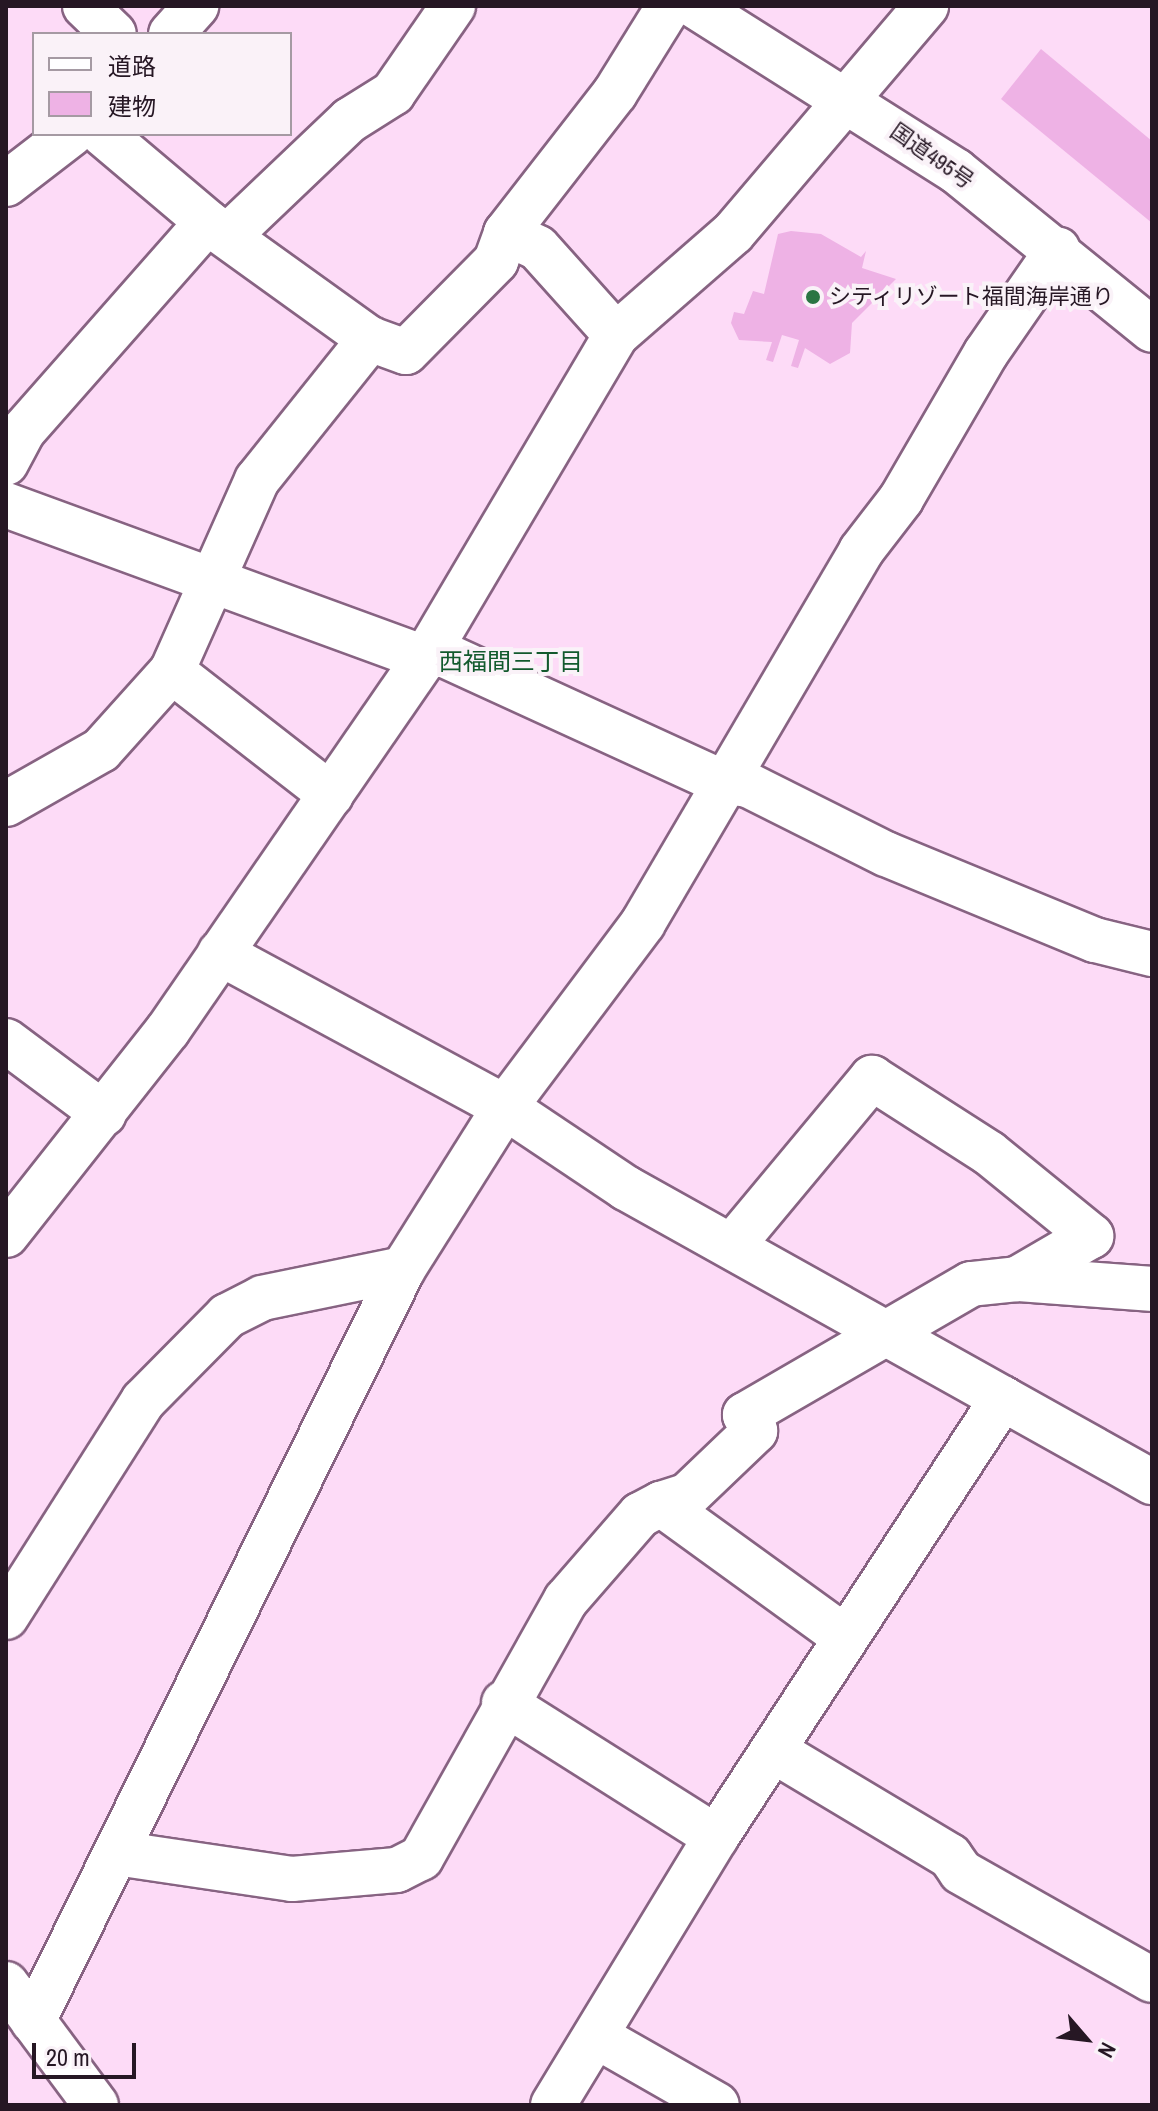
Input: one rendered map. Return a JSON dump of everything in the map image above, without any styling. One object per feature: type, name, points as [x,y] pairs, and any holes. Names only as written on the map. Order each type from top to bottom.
[{"type":"main road","points":[[85,6],[112,32]]},
{"type":"main road","points":[[173,32],[196,6]]},
{"type":"main road","points":[[6,463],[23,431],[218,229],[350,120],[393,93],[453,6]]},
{"type":"main road","points":[[105,136],[218,229],[370,339],[406,352],[496,261],[506,233],[615,93],[669,6]]},
{"type":"main road","name":"国道495号","points":[[695,6],[847,98],[1058,249],[1152,330]]},
{"type":"main road","points":[[6,1235],[104,1114],[425,658],[616,335],[733,233],[926,6]]},
{"type":"main road","points":[[6,184],[68,136]]},
{"type":"main road","points":[[506,233],[538,248],[616,335]]},
{"type":"main road","points":[[33,2021],[337,1391],[403,1269],[505,1107],[643,923],[720,781],[1058,249]]},
{"type":"main road","points":[[6,804],[101,750],[172,671],[257,480],[370,339]]},
{"type":"main road","points":[[6,505],[425,658],[440,653],[720,781],[748,785],[886,854],[1095,940],[1152,954]]},
{"type":"main road","points":[[172,671],[331,795]]},
{"type":"main road","points":[[220,953],[505,1107],[626,1188],[1152,1482]]},
{"type":"main road","points":[[6,1041],[104,1114]]},
{"type":"main road","points":[[732,1246],[872,1078],[989,1153],[1091,1236],[1017,1279]]},
{"type":"main road","points":[[6,1617],[143,1401],[227,1316],[262,1298],[403,1269]]},
{"type":"main road","points":[[116,1853],[281,1878],[397,1870],[421,1858],[504,1703],[566,1600],[640,1515],[688,1495],[755,1431],[745,1415],[971,1284],[1017,1279],[1152,1289]]},
{"type":"main road","points":[[553,2105],[716,1837],[776,1752],[845,1637],[1003,1398]]},
{"type":"main road","points":[[661,1504],[845,1637]]},
{"type":"main road","points":[[504,1703],[716,1837]]},
{"type":"main road","points":[[776,1752],[950,1856],[961,1872],[1152,1980]]},
{"type":"main road","points":[[6,1984],[96,2105]]},
{"type":"main road","points":[[596,2036],[717,2105]]},
{"type":"building","points":[[1041,49],[1152,141],[1152,223],[1001,99]]},
{"type":"building","name":"シティリゾート福間海岸通り","points":[[791,231],[821,234],[861,257],[866,251],[862,268],[896,279],[852,323],[850,353],[830,364],[805,348],[798,368],[791,366],[799,340],[782,335],[773,362],[766,360],[772,342],[739,340],[731,323],[734,312],[744,314],[753,291],[764,294],[778,234]]},
{"type":"place","name":"シティリゾート福間海岸通り","points":[[813,297]]},
{"type":"district","name":"西福間三丁目","points":[[511,662]]}]
